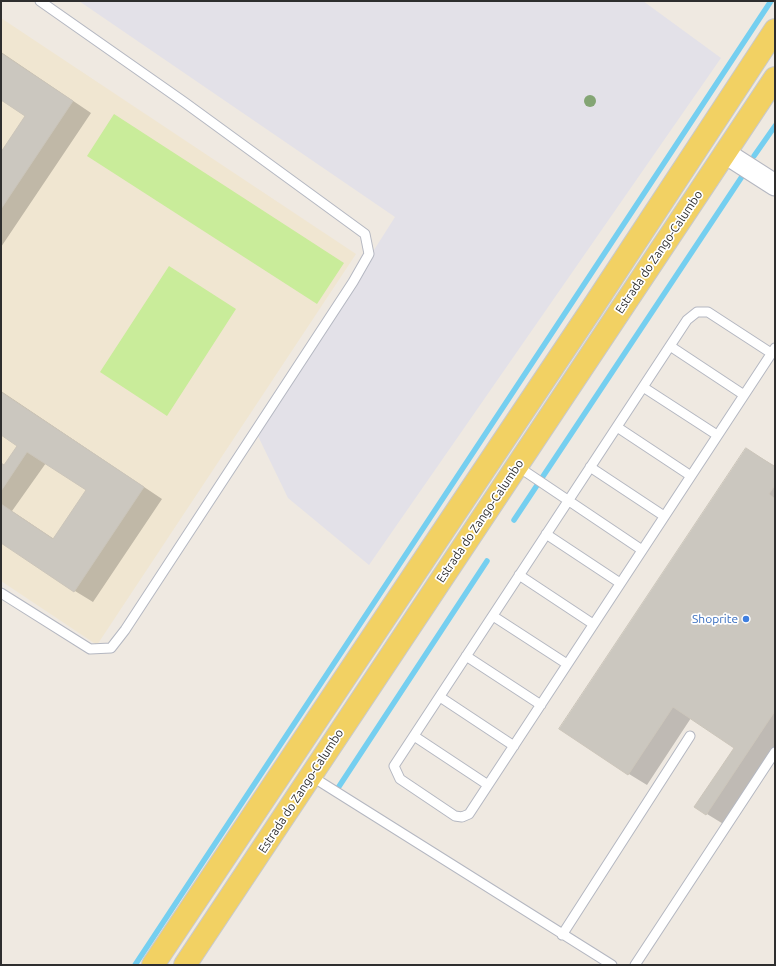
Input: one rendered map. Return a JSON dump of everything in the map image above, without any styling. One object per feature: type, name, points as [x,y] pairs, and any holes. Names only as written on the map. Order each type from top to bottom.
[{"type":"main road","points":[[153,965],[582,324],[775,30]]},
{"type":"main road","name":"Estrada do Zango-Calumbo","points":[[185,965],[311,776],[740,162],[775,78]]},
{"type":"street","points":[[740,162],[775,185]]},
{"type":"lane","points":[[1,593],[90,649],[111,648],[130,624],[353,282],[369,254],[365,234],[184,102],[40,1]]},
{"type":"lane","points":[[697,312],[708,312],[773,350],[469,814],[462,817],[455,816],[400,779],[394,766],[687,320],[697,312]]},
{"type":"lane","points":[[670,346],[744,395]]},
{"type":"lane","points":[[643,387],[717,435]]},
{"type":"lane","points":[[617,427],[691,476]]},
{"type":"lane","points":[[590,468],[664,516]]},
{"type":"lane","points":[[525,471],[642,550]]},
{"type":"lane","points":[[546,534],[620,583]]},
{"type":"lane","points":[[519,575],[593,624]]},
{"type":"lane","points":[[493,616],[567,664]]},
{"type":"lane","points":[[466,656],[541,705]]},
{"type":"lane","points":[[440,697],[514,746]]},
{"type":"lane","points":[[414,736],[488,785]]},
{"type":"lane","points":[[562,935],[690,736]]},
{"type":"lane","points":[[635,965],[775,752]]},
{"type":"lane","points":[[311,776],[612,965]]},
{"type":"shaded area","points":[[79,1],[643,1],[721,58],[369,565],[288,498],[257,434],[395,217]]},
{"type":"shaded area","points":[[1,18],[356,254],[97,645],[1,581]]},
{"type":"green space","points":[[114,114],[344,263],[317,304],[87,156]]},
{"type":"green space","points":[[169,266],[236,309],[167,416],[100,372]]},
{"type":"building","points":[[1,53],[73,101],[1,209],[1,152],[25,116],[1,100]]},
{"type":"building","points":[[1,392],[144,487],[74,592],[1,543],[1,504],[53,539],[86,490],[27,452],[1,491],[1,463],[4,465],[17,446],[1,435]]},
{"type":"building","points":[[746,448],[775,467],[775,485],[769,494],[775,499],[775,711],[706,815],[694,807],[734,748],[673,707],[628,775],[559,729]]},
{"type":"waterway","points":[[135,965],[771,1]]},
{"type":"waterway","points":[[754,156],[775,126]]},
{"type":"waterway","points":[[514,520],[743,175]]},
{"type":"waterway","points":[[336,791],[487,561]]},
{"type":"place","name":"Shoprite","points":[[746,619]]}]
